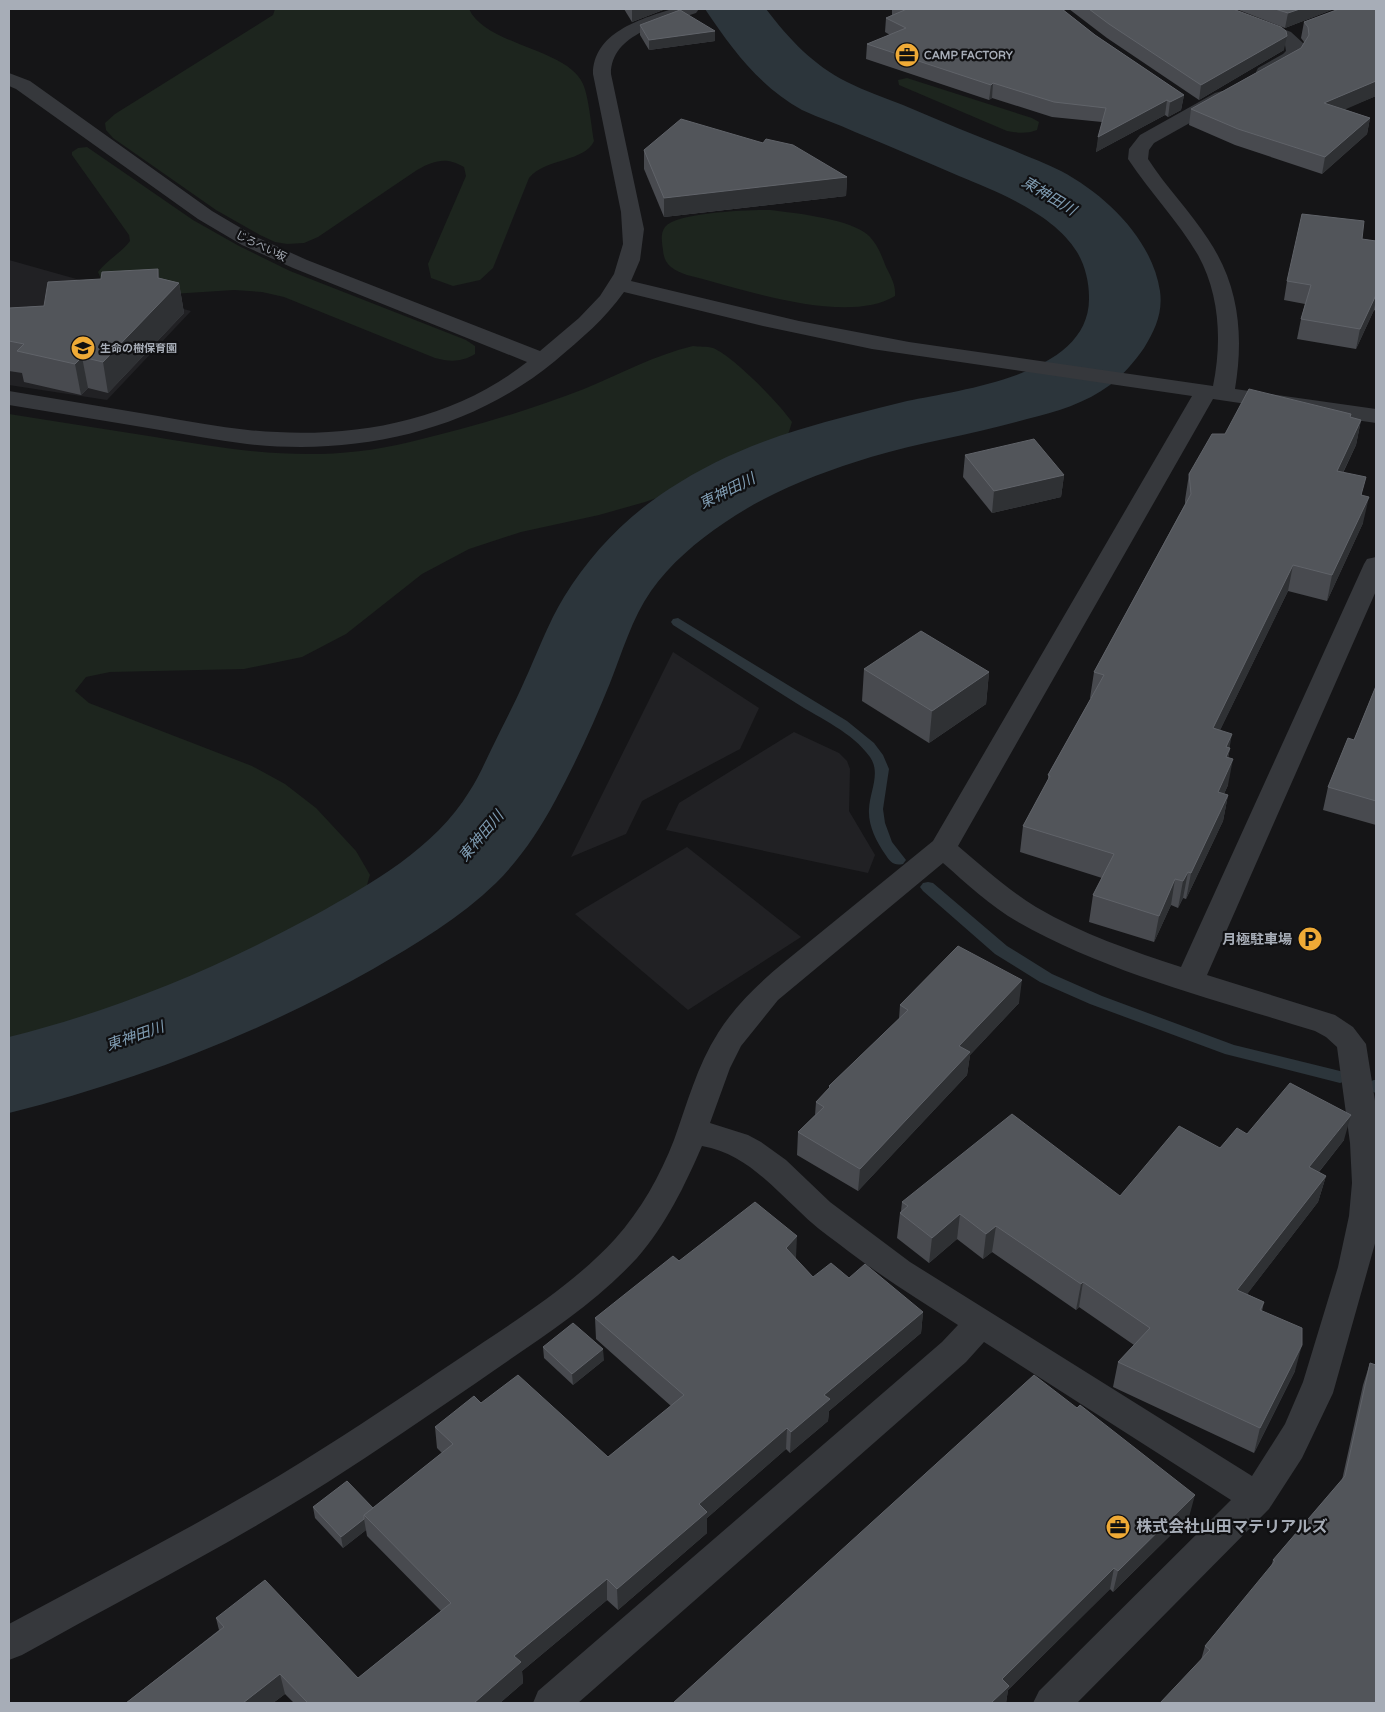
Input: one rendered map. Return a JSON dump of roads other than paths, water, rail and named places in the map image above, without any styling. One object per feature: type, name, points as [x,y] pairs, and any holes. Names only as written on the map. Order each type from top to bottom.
[{"type":"street","points":[[9,398],[247,437],[285,440],[363,436],[402,429],[438,419],[471,406],[500,391],[581,329],[608,301],[626,272],[634,244],[632,216],[602,74],[604,58],[614,44],[631,31],[690,9]]},
{"type":"street","points":[[9,1643],[212,1532],[315,1472],[410,1410],[555,1310],[599,1274],[626,1248],[650,1217],[672,1179],[692,1132],[715,1068],[729,1040],[747,1016],[768,992],[792,971],[943,848],[1229,365],[1230,327],[1227,304],[1221,282],[1199,240],[1138,159],[1139,148],[1147,139],[1190,105],[1244,84],[1290,58],[1295,51],[1294,33],[1216,9]]},
{"type":"street","name":"じろべい坂","points":[[9,79],[23,86],[204,215],[249,241],[300,264],[542,360]]},
{"type":"street","points":[[618,284],[773,323],[840,337],[1019,365],[1370,415]]},
{"type":"street","points":[[1370,415],[1362,424],[1376,437]]},
{"type":"street","points":[[1190,980],[1376,564]]},
{"type":"street","points":[[943,848],[986,885],[1026,914],[1064,934],[1122,959],[1325,1023],[1345,1035],[1351,1044],[1362,1118],[1371,1194],[1360,1245],[1317,1391],[1300,1429],[1280,1465],[1257,1498],[1052,1703]]},
{"type":"street","points":[[692,1132],[724,1138],[757,1154],[784,1176],[818,1210],[899,1271],[1257,1498]]},
{"type":"street","points":[[551,1703],[954,1352],[981,1323]]},
{"type":"waterway","name":"東神田川","points":[[9,1075],[99,1050],[144,1035],[230,999],[315,958],[376,924],[451,872],[483,839],[502,814],[562,693],[596,616],[613,585],[633,560],[656,537],[707,499],[752,474],[825,446],[875,432],[990,406],[1054,386],[1082,371],[1104,353],[1121,324],[1125,305],[1124,290],[1114,255],[1093,227],[1066,204],[1036,184],[825,96],[789,73],[763,47],[735,9]]},
{"type":"waterway","points":[[615,582],[636,595]]},
{"type":"waterway","points":[[678,622],[852,731],[869,746],[880,762],[882,769],[876,809],[877,823],[889,849],[898,860]]},
{"type":"waterway","points":[[928,887],[1001,950],[1046,978],[1096,1000],[1231,1050],[1340,1077]]},
{"type":"place","name":"CAMP FACTORY","points":[[907,55]]},
{"type":"place","name":"生命の樹保育園","points":[[83,348]]},
{"type":"place","name":"月極駐車場","points":[[1310,939]]},
{"type":"place","name":"株式会社山田マテリアルズ","points":[[1118,1527]]}]
